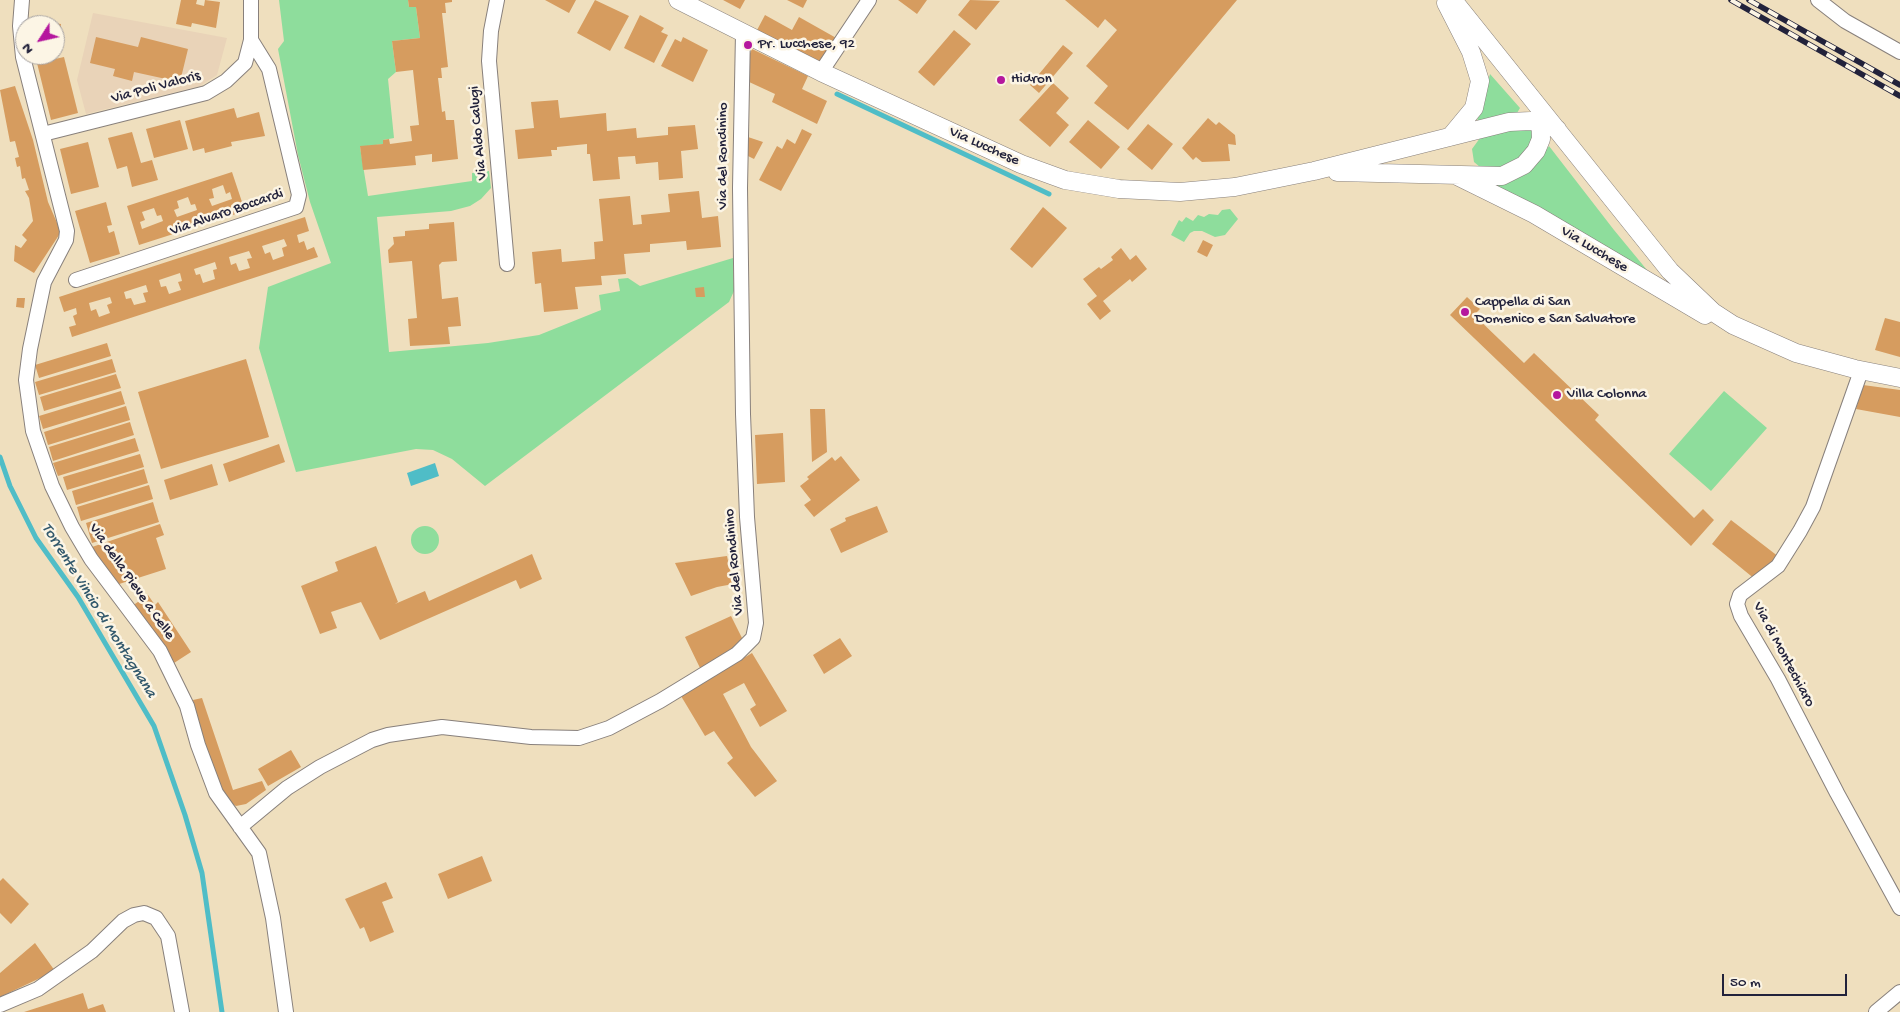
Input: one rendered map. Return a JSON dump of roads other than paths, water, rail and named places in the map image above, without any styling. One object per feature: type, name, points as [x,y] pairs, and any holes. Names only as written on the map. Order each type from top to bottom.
[{"type":"street","name":"Via della Pieve a Celle","points":[[22,0],[20,26],[23,57],[67,231],[66,240],[50,267],[44,282],[30,349],[26,380],[34,430],[52,486],[86,551],[149,635],[169,666],[187,706],[198,745],[216,792],[253,843],[263,863],[274,918],[286,1012]]},
{"type":"street","points":[[251,0],[251,40]]},
{"type":"street","name":"Via Aldo Calugi","points":[[497,0],[490,37],[489,61],[507,264]]},
{"type":"street","name":"Via Lucchese","points":[[678,0],[821,72],[1021,164],[1065,180],[1143,191],[1198,192],[1234,187],[1314,171],[1540,114]]},
{"type":"street","points":[[821,72],[869,0]]},
{"type":"street","points":[[1444,0],[1471,52],[1480,80],[1474,108],[1464,123],[1450,138]]},
{"type":"street","name":"Via Lucchese","points":[[1453,0],[1540,114],[1558,129],[1670,271],[1693,295],[1733,325]]},
{"type":"street","points":[[1818,0],[1844,21],[1900,52]]},
{"type":"street","name":"Via del Rondinino","points":[[240,827],[287,788],[320,767],[372,740],[405,732],[442,727],[530,737],[579,738],[633,717],[737,654],[753,638],[756,623],[747,517],[743,414],[740,188],[743,33]]},
{"type":"street","name":"Via Poli Valoris","points":[[43,134],[206,93],[226,81],[245,63],[251,40]]},
{"type":"street","name":"Via Alvaro Boccardi","points":[[76,280],[296,207],[299,195],[268,69],[251,40]]},
{"type":"street","name":"Via Lucchese","points":[[1314,171],[1494,177],[1518,170],[1536,151],[1541,140],[1540,114]]},
{"type":"street","name":"Via Lucchese","points":[[1456,175],[1534,214],[1714,320],[1733,325],[1796,353],[1862,371],[1900,378]]},
{"type":"street","name":"Via di Montechiaro","points":[[1862,371],[1813,507],[1778,566],[1740,595],[1737,604],[1741,616],[1778,679],[1837,793],[1900,908]]},
{"type":"street","points":[[0,1005],[38,989],[92,951],[123,920],[134,915],[144,914],[156,918],[168,936],[182,1012]]},
{"type":"street","points":[[1876,1012],[1900,992]]},
{"type":"water","points":[[435,463],[439,476],[411,486],[407,473]]},
{"type":"waterway","points":[[837,94],[1049,194]]},
{"type":"waterway","name":"Torrente Vincio di Montagnana","points":[[0,457],[10,486],[36,538],[78,597],[154,726],[185,815],[202,873],[222,1012]]},
{"type":"railway","points":[[1731,0],[1900,96]]},
{"type":"railway","points":[[1749,0],[1900,85]]},
{"type":"place","name":"Pr. Lucchese, 92","points":[[748,45]]},
{"type":"place","name":"Hidron","points":[[1001,80]]},
{"type":"place","name":"Cappella di San Domenico e San Salvatore","points":[[1465,312]]},
{"type":"place","name":"Villa Colonna","points":[[1557,395]]}]
